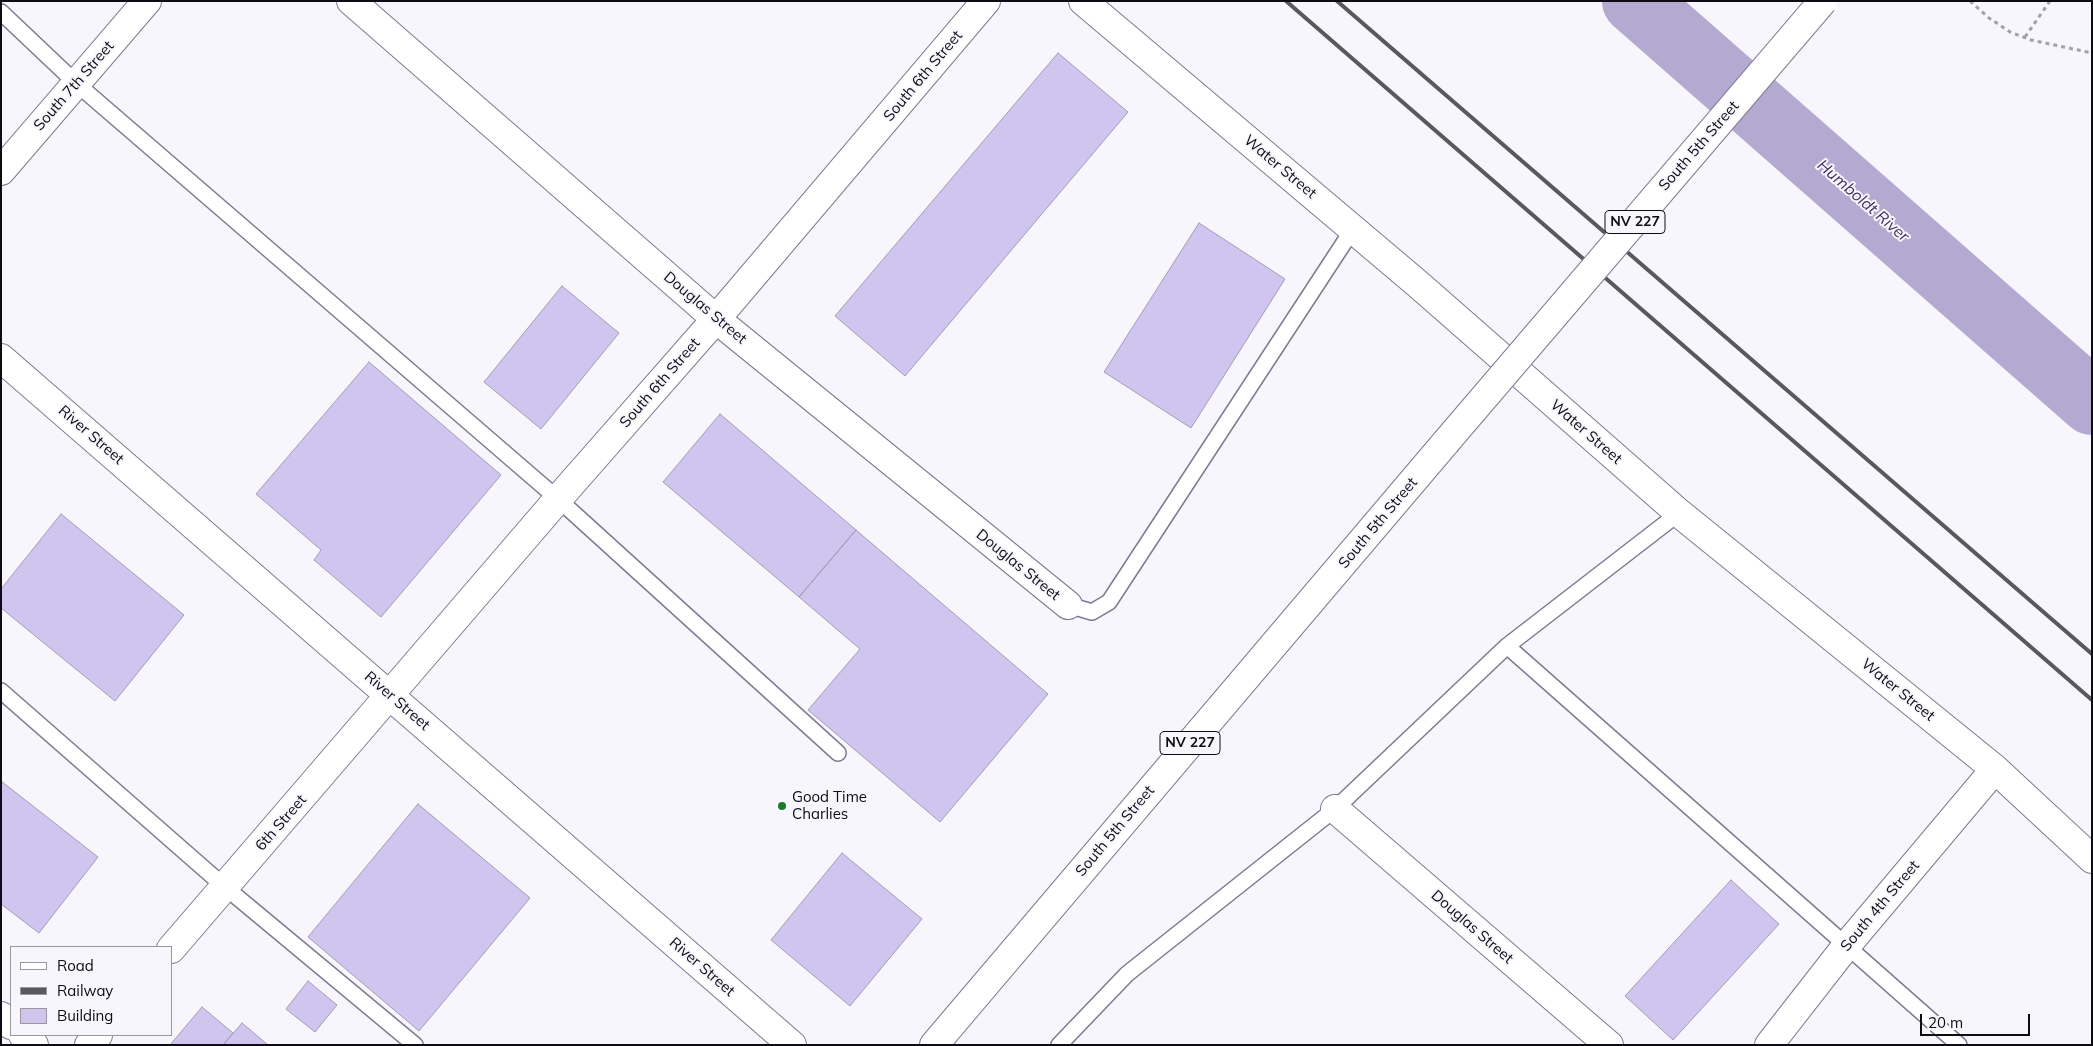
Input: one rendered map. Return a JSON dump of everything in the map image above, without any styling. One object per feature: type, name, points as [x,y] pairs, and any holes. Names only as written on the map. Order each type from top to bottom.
[{"type":"street","name":"South 7th Street","points":[[1,171],[147,1]]},
{"type":"street","name":"Douglas Street","points":[[351,1],[716,319],[1068,605]]},
{"type":"street","name":"South 6th Street","points":[[391,696],[558,499],[716,319],[985,1]]},
{"type":"street","name":"Water Street","points":[[1083,1],[1353,229],[1679,513],[1995,769],[2092,859]]},
{"type":"street","name":"South 5th Street","points":[[934,1045],[1823,1]]},
{"type":"street","name":"River Street","points":[[1,358],[792,1045]]},
{"type":"street","name":"6th Street","points":[[172,948],[391,696]]},
{"type":"street","name":"South 4th Street","points":[[1769,1045],[1847,944],[1995,769]]},
{"type":"street","name":"Douglas Street","points":[[1335,809],[1609,1045]]},
{"type":"street","points":[[24,1036],[34,1045]]},
{"type":"lane","points":[[1,12],[76,84],[558,499],[838,753]]},
{"type":"lane","points":[[1068,605],[1092,612],[1108,602],[1353,229]]},
{"type":"lane","points":[[1059,1045],[1127,974],[1335,809],[1507,646],[1679,513]]},
{"type":"lane","points":[[1507,646],[1847,944],[1959,1045]]},
{"type":"lane","points":[[1,691],[225,887],[416,1045]]},
{"type":"path","points":[[1970,1],[1989,18],[2010,32],[2092,53]]},
{"type":"path","points":[[2024,37],[2050,1]]},
{"type":"building","points":[[1058,53],[1128,112],[905,376],[835,316]]},
{"type":"building","points":[[1199,223],[1285,279],[1191,428],[1104,372]]},
{"type":"building","points":[[562,286],[619,333],[541,429],[484,382]]},
{"type":"building","points":[[369,362],[501,475],[381,617],[314,560],[321,550],[256,494]]},
{"type":"building","points":[[720,414],[856,530],[799,597],[663,482]]},
{"type":"building","points":[[61,514],[184,615],[115,701],[1,608],[1,589]]},
{"type":"building","points":[[856,530],[1048,694],[940,822],[808,710],[860,649],[799,597]]},
{"type":"building","points":[[1,781],[98,857],[39,933],[1,904]]},
{"type":"building","points":[[418,804],[530,898],[419,1031],[308,937]]},
{"type":"building","points":[[842,853],[922,919],[850,1006],[771,940]]},
{"type":"building","points":[[1731,880],[1779,924],[1673,1040],[1625,996]]},
{"type":"building","points":[[308,981],[337,1005],[315,1032],[286,1009]]},
{"type":"building","points":[[202,1007],[233,1033],[223,1045],[170,1045]]},
{"type":"building","points":[[242,1023],[268,1045],[223,1045]]},
{"type":"waterway","name":"Humboldt River","points":[[1635,1],[2092,402]]},
{"type":"railway","points":[[1286,1],[2092,700]]},
{"type":"railway","points":[[1337,1],[2092,654]]},
{"type":"place","name":"Good Time Charlies","points":[[782,806]]}]
